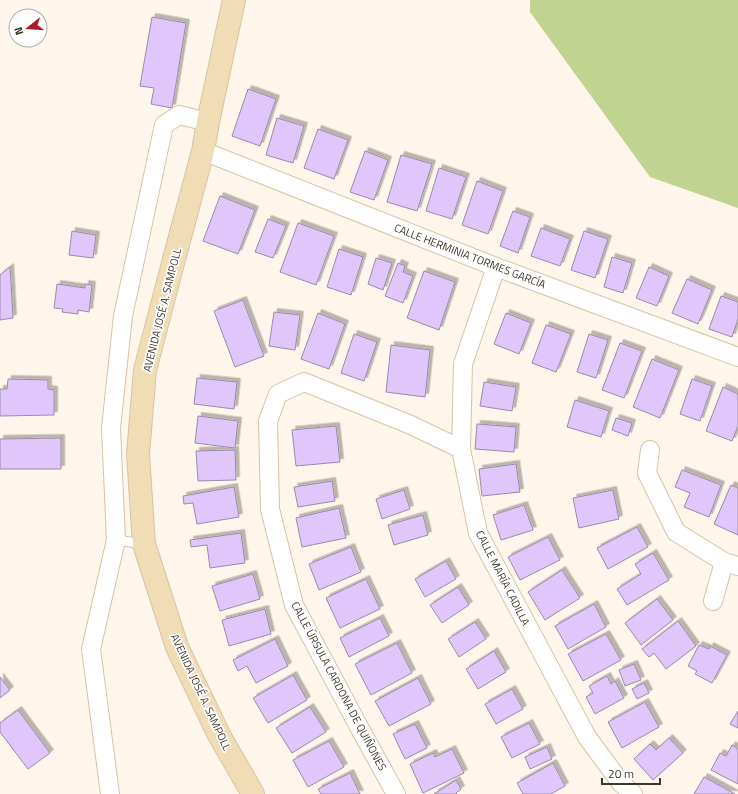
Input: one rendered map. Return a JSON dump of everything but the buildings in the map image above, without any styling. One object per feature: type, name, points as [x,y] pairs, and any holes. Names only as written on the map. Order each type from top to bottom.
[{"type":"street","name":"AVENIDA JOSÉ A. SAMPOLL","points":[[234,0],[203,151],[146,370],[138,454],[144,544],[177,647],[219,736],[253,794]]},
{"type":"street","points":[[110,794],[91,649],[116,540],[111,428],[123,316],[164,125],[179,115],[208,122]]},
{"type":"street","name":"CALLE HERMINIA TORMES GARCÍA","points":[[203,151],[496,267],[738,357]]},
{"type":"street","name":"CALLE MARÍA CADILLA","points":[[496,267],[463,364],[461,449],[478,533],[587,737],[621,783],[633,794]]},
{"type":"street","name":"CALLE ÚRSULA CARDONA DE QUIÑONES","points":[[396,794],[294,605],[270,508],[268,421],[278,394],[304,382],[411,425],[461,449]]},
{"type":"street","points":[[650,450],[647,473],[676,532],[731,564],[713,601]]},
{"type":"lane","points":[[116,540],[144,544]]},
{"type":"green space","points":[[530,0],[738,0],[738,208],[650,177],[530,12]]}]
